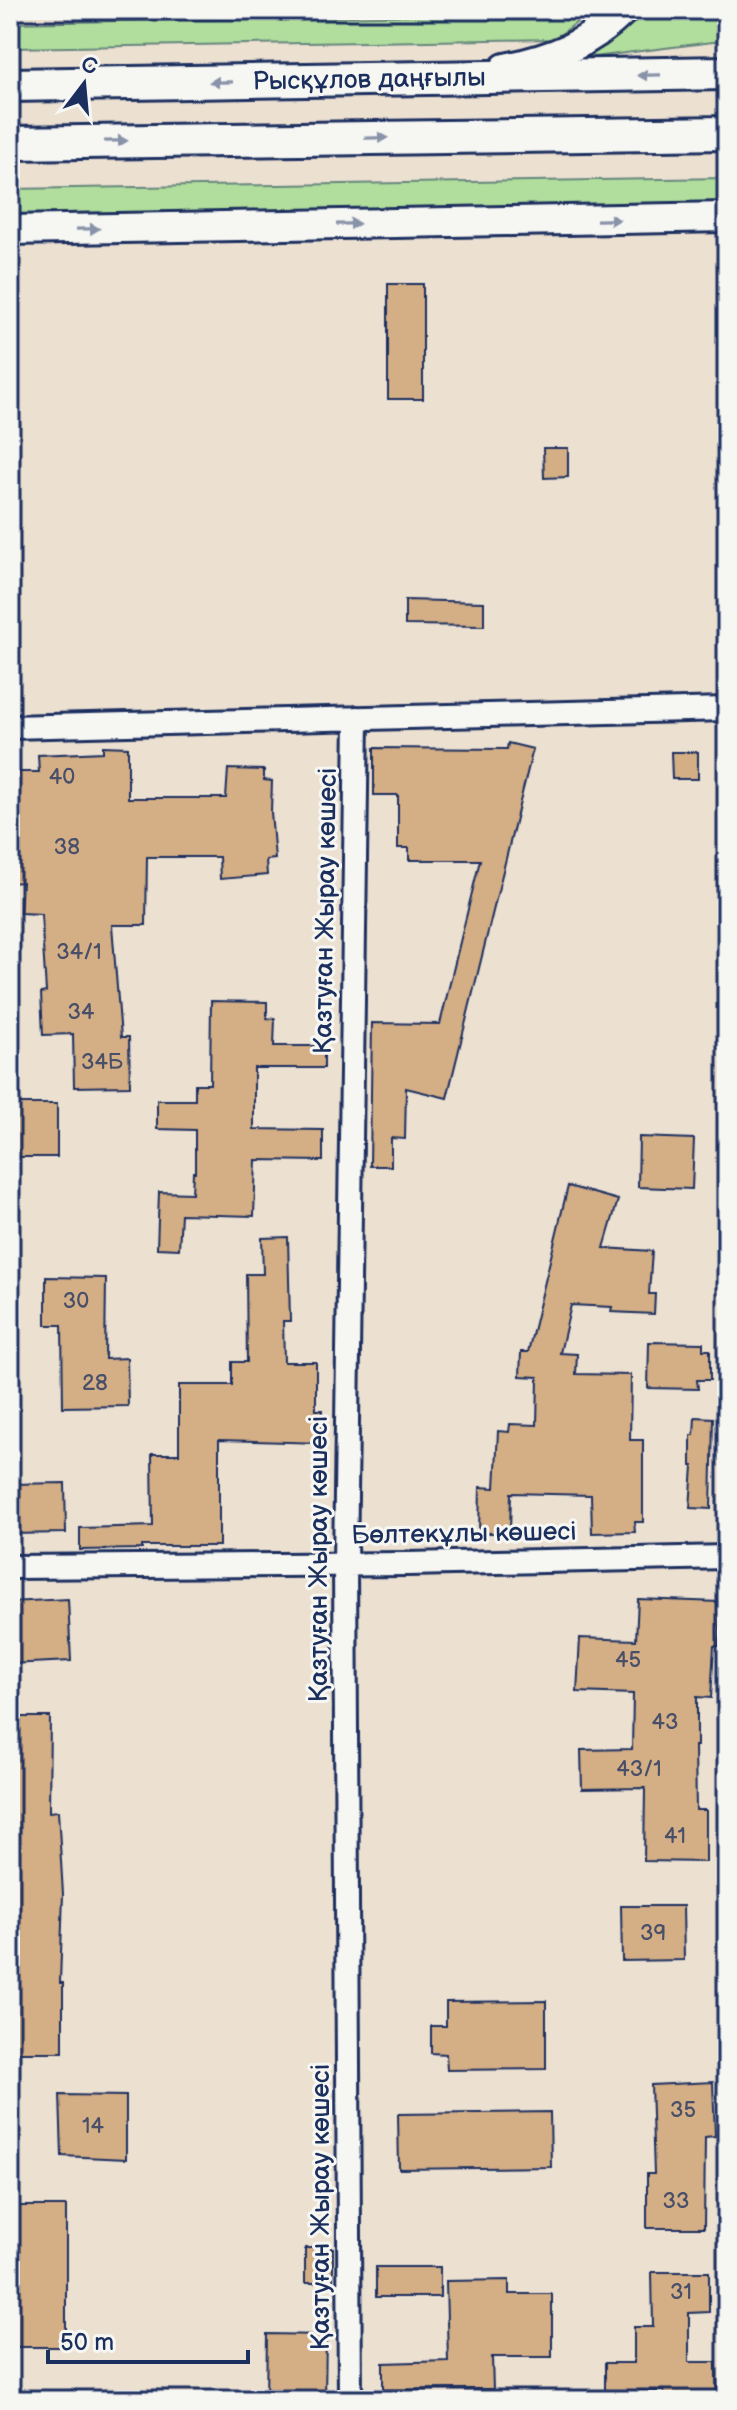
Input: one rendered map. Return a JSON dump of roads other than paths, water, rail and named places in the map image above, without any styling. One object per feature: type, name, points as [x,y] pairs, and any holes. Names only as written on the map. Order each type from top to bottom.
[{"type":"main road","name":"Рысқұлов даңғылы","points":[[10,85],[727,73]]},
{"type":"main road","points":[[10,143],[727,133]]},
{"type":"street","points":[[449,79],[541,61],[584,41],[610,24],[624,10]]},
{"type":"street","points":[[10,230],[726,218]]},
{"type":"street","points":[[10,727],[727,709]]},
{"type":"street","name":"Қазтуған Жырау көшесі","points":[[350,2400],[345,1564],[357,718]]},
{"type":"street","name":"Бөлтекұлы көшесі","points":[[10,1567],[727,1557]]}]
